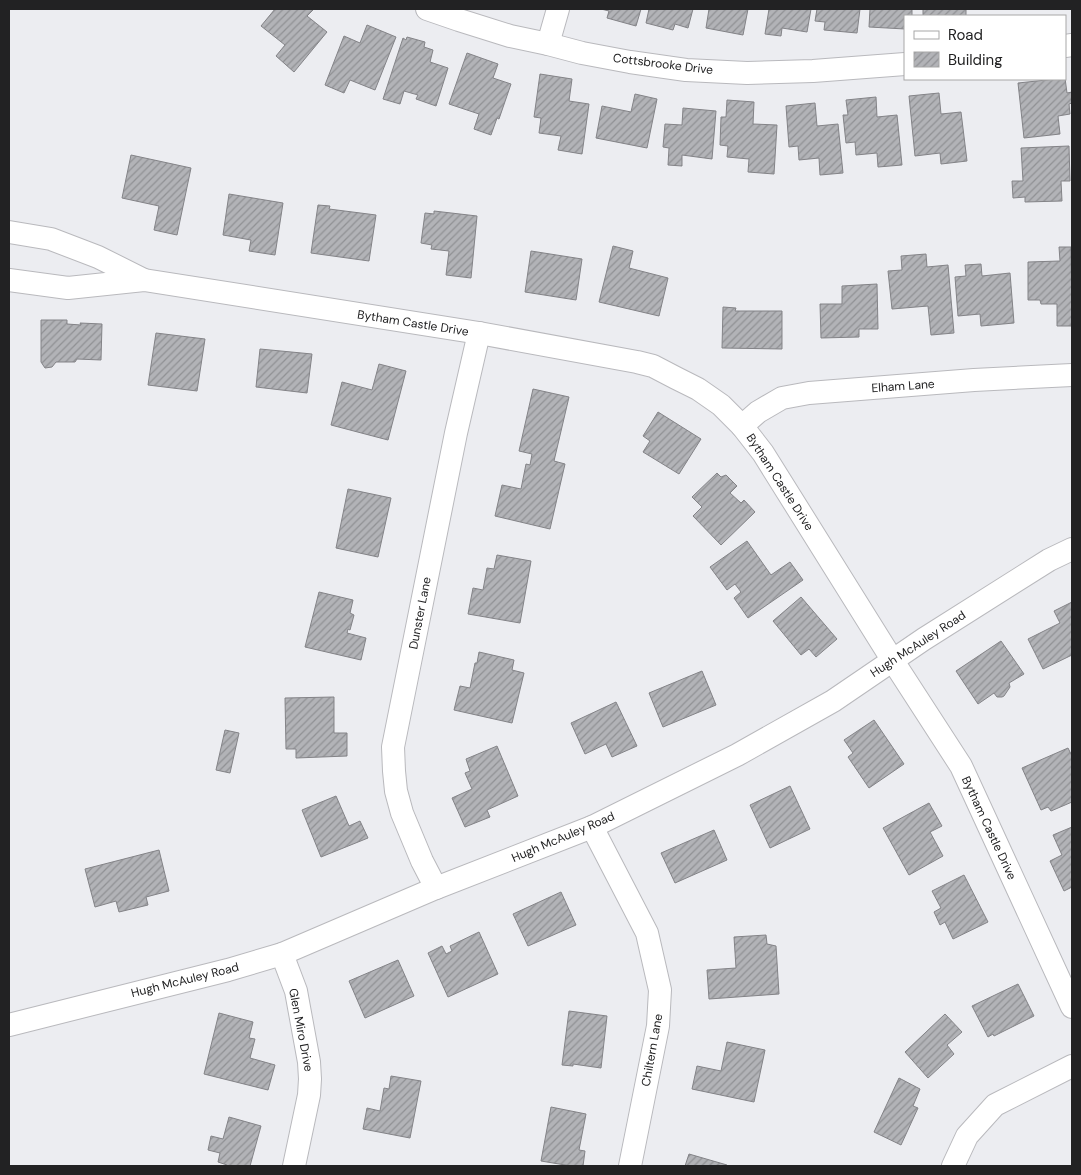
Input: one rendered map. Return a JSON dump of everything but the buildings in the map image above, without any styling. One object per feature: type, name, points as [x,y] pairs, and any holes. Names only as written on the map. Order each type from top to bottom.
[{"type":"street","name":"Cottsbrooke Drive","points":[[427,9],[510,36],[592,55],[686,70],[747,73],[812,71],[904,64]]},
{"type":"street","points":[[548,44],[558,9]]},
{"type":"street","name":"Bytham Castle Drive","points":[[9,232],[52,239],[98,257],[144,280]]},
{"type":"street","name":"Bytham Castle Drive","points":[[9,280],[68,288],[144,280],[479,333],[615,357],[653,366],[698,389],[713,399],[742,426],[763,453],[961,766],[1072,1007]]},
{"type":"street","name":"Dunster Lane","points":[[436,888],[422,862],[402,812],[396,791],[393,747],[454,443],[479,333]]},
{"type":"street","name":"Elham Lane","points":[[742,426],[758,412],[782,398],[810,393],[1072,375]]},
{"type":"street","name":"Hugh McAuley Road","points":[[9,1025],[228,970],[282,954],[436,888],[592,826],[737,756],[832,701],[924,639],[1049,560],[1072,549]]},
{"type":"street","name":"Chiltern Lane","points":[[592,826],[646,933],[660,990],[658,1026],[630,1166]]},
{"type":"street","name":"Glen Miro Drive","points":[[282,954],[296,991],[309,1062],[310,1079],[309,1095],[294,1166]]},
{"type":"street","points":[[953,1166],[967,1136],[995,1105],[1072,1066]]}]
